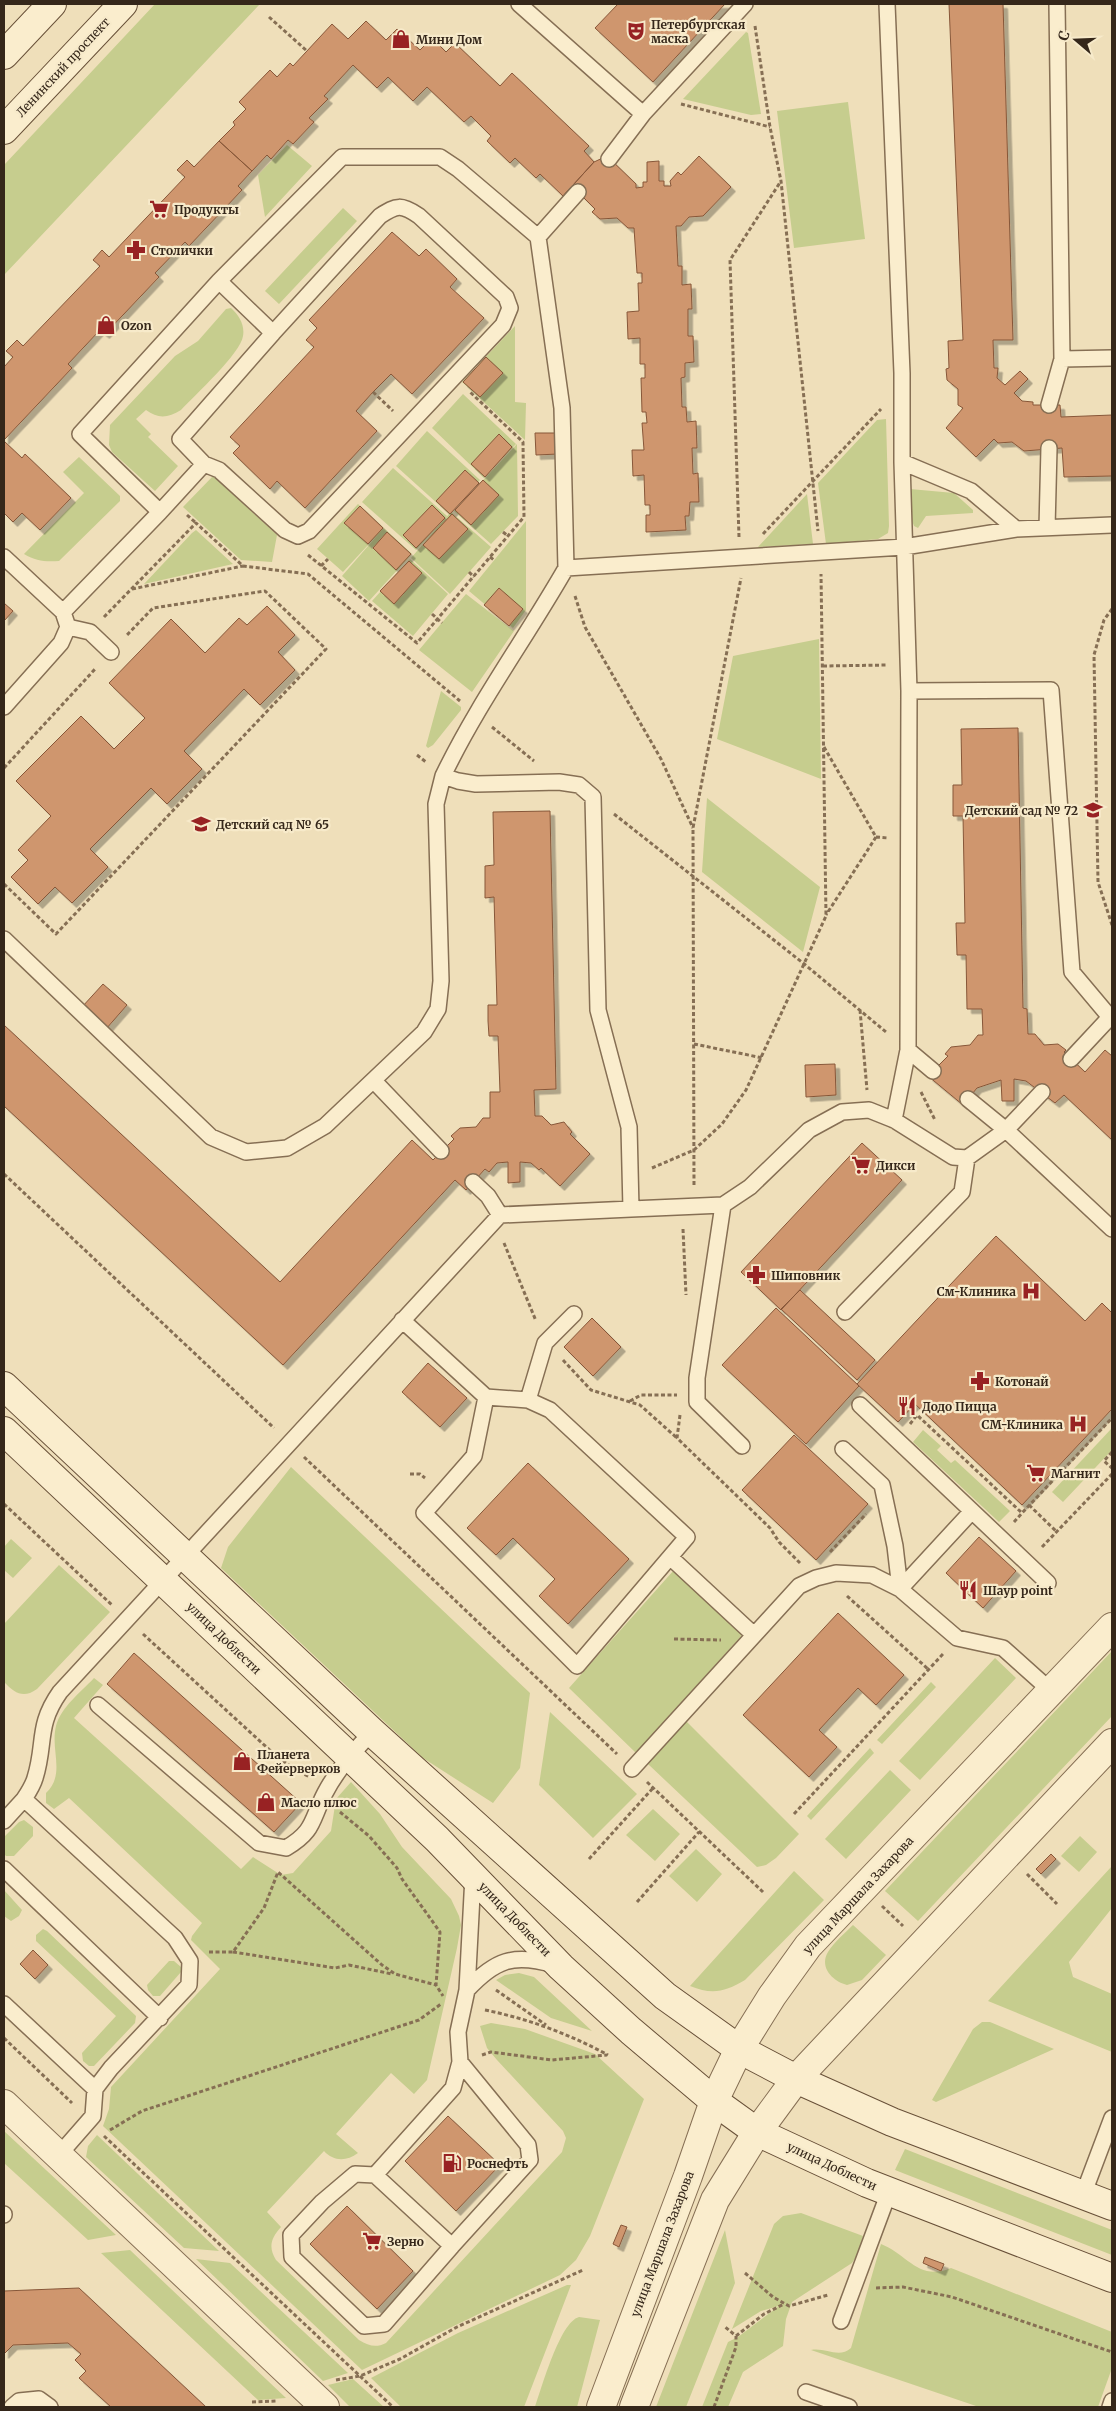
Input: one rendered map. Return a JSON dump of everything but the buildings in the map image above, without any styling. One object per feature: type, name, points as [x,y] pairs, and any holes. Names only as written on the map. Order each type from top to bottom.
[{"type":"main road","points":[[4,55],[52,4]]},
{"type":"main road","name":"Ленинский проспект","points":[[4,130],[123,4]]},
{"type":"main road","points":[[4,1386],[372,1732],[665,1996],[739,2049],[796,2079],[892,2122],[1112,2206]]},
{"type":"main road","name":"улица Доблести","points":[[4,1432],[164,1580],[473,1876],[561,1967],[631,2031],[714,2101],[757,2132],[889,2192],[1112,2278]]},
{"type":"main road","name":"улица Маршала Захарова","points":[[601,2407],[688,2176],[714,2101],[739,2049],[772,1996],[808,1946],[1112,1626]]},
{"type":"main road","points":[[634,2407],[715,2200],[757,2132],[796,2079],[1112,1743]]},
{"type":"main road","points":[[4,2104],[325,2407]]},
{"type":"lane","points":[[519,4],[643,114]]},
{"type":"lane","points":[[609,159],[643,114],[745,4]]},
{"type":"lane","points":[[887,4],[902,373],[902,462],[909,691],[907,1056],[894,1120]]},
{"type":"lane","points":[[1049,405],[1062,359],[1056,4]]},
{"type":"lane","points":[[4,939],[211,1137],[246,1152],[287,1148],[325,1126],[424,1032],[438,1009],[441,981],[436,804],[443,776],[475,713],[530,630],[566,568],[562,408],[538,237],[458,168],[440,157],[342,157],[219,281],[80,434],[160,512]]},
{"type":"lane","points":[[538,237],[578,192]]},
{"type":"lane","points":[[405,207],[419,216],[506,297],[510,308],[502,324],[454,376],[309,531],[298,536],[285,530],[219,470],[204,464],[180,439],[273,333],[380,216],[393,208],[405,207]]},
{"type":"lane","points":[[219,281],[273,333]]},
{"type":"lane","points":[[1062,359],[1112,358]]},
{"type":"lane","points":[[1047,528],[1049,448]]},
{"type":"lane","points":[[902,462],[972,491],[1016,529]]},
{"type":"lane","points":[[4,707],[61,643],[66,620],[204,464]]},
{"type":"lane","points":[[566,568],[904,547],[1016,529],[1112,525]]},
{"type":"lane","points":[[4,557],[66,620],[90,632],[110,652]]},
{"type":"lane","points":[[909,691],[1051,690],[1072,972],[1111,1016],[1071,1059]]},
{"type":"lane","points":[[443,776],[476,784],[559,782],[578,785],[593,797],[598,1010],[629,1127],[631,1209]]},
{"type":"lane","points":[[907,1056],[933,1071]]},
{"type":"lane","points":[[374,1081],[441,1151]]},
{"type":"lane","points":[[960,1157],[1006,1130],[1042,1092]]},
{"type":"lane","points":[[968,1099],[1006,1130],[1112,1229]]},
{"type":"lane","points":[[4,1821],[24,1799],[35,1780],[42,1729],[49,1707],[60,1692],[500,1215],[723,1204],[750,1187],[809,1130],[842,1112],[869,1110],[894,1120],[960,1157]]},
{"type":"lane","points":[[845,1312],[962,1192],[960,1157]]},
{"type":"lane","points":[[473,1182],[488,1196],[500,1215]]},
{"type":"lane","points":[[723,1204],[698,1378],[697,1402],[742,1446]]},
{"type":"lane","points":[[528,1400],[545,1343],[574,1314]]},
{"type":"lane","points":[[402,1320],[486,1397],[528,1400],[550,1410],[687,1538],[578,1666],[424,1513],[474,1456],[486,1397]]},
{"type":"lane","points":[[860,1405],[1048,1583]]},
{"type":"lane","points":[[843,1449],[882,1486],[895,1546],[900,1589]]},
{"type":"lane","points":[[900,1589],[972,1511]]},
{"type":"lane","points":[[670,1557],[754,1635]]},
{"type":"lane","points":[[632,1769],[799,1586],[816,1578],[836,1573],[872,1575],[900,1589],[957,1638],[1003,1648],[1051,1691]]},
{"type":"lane","points":[[98,1705],[260,1843],[286,1848],[301,1839],[314,1823],[324,1794],[348,1756],[372,1732]]},
{"type":"lane","points":[[24,1799],[175,1938],[190,1962],[189,1985],[111,2068],[95,2090],[93,2116],[58,2156]]},
{"type":"lane","points":[[4,1870],[160,2018]]},
{"type":"lane","points":[[375,2175],[453,2088],[460,2062],[458,2032],[466,1998],[473,1876]]},
{"type":"lane","points":[[466,1998],[485,1971],[506,1962],[529,1958],[561,1967]]},
{"type":"lane","points":[[4,2004],[95,2090]]},
{"type":"lane","points":[[452,2246],[375,2175],[355,2174],[322,2202],[291,2235],[292,2257],[364,2326],[384,2324],[530,2160],[528,2145],[460,2062]]},
{"type":"lane","points":[[1083,2195],[1112,2118]]},
{"type":"lane","points":[[840,2321],[889,2192]]},
{"type":"lane","points":[[806,2392],[849,2407]]},
{"type":"lane","points":[[12,2407],[19,2401],[39,2399],[50,2407]]},
{"type":"lane","points":[[1110,2407],[1112,2401]]},
{"type":"path","points":[[269,17],[307,51]]},
{"type":"path","points":[[754,18],[770,127],[781,181],[818,536]]},
{"type":"path","points":[[675,102],[770,127]]},
{"type":"path","points":[[739,539],[730,260],[781,181]]},
{"type":"path","points":[[303,551],[355,591],[416,643],[438,619],[524,517],[523,442],[454,376]]},
{"type":"path","points":[[373,392],[378,398]]},
{"type":"path","points":[[760,537],[883,407]]},
{"type":"path","points":[[90,632],[196,523],[244,566]]},
{"type":"path","points":[[503,532],[508,536]]},
{"type":"path","points":[[490,557],[494,560]]},
{"type":"path","points":[[321,566],[328,559]]},
{"type":"path","points":[[131,589],[244,566],[308,574],[559,782]]},
{"type":"path","points":[[821,570],[824,666],[826,916]]},
{"type":"path","points":[[694,1193],[693,828],[742,571]]},
{"type":"path","points":[[469,572],[474,576]]},
{"type":"path","points":[[573,590],[585,627],[662,759],[693,828]]},
{"type":"path","points":[[4,768],[153,608],[265,591],[326,649],[56,934],[4,884]]},
{"type":"path","points":[[1112,609],[1104,620],[1094,655],[1098,882],[1112,925]]},
{"type":"path","points":[[432,614],[442,623]]},
{"type":"path","points":[[824,666],[898,665]]},
{"type":"path","points":[[630,1176],[694,1150],[722,1124],[746,1090],[763,1058],[803,963],[826,916],[876,838],[824,747]]},
{"type":"path","points":[[612,813],[803,963],[860,1010],[907,1056],[960,1157]]},
{"type":"path","points":[[860,1010],[869,1110]]},
{"type":"path","points":[[694,1044],[763,1058]]},
{"type":"path","points":[[4,1174],[762,1892]]},
{"type":"path","points":[[629,1402],[641,1396],[683,1395]]},
{"type":"path","points":[[912,1422],[917,1416],[1022,1513]]},
{"type":"path","points":[[1016,1519],[1112,1420]]},
{"type":"path","points":[[1112,1452],[1104,1461],[1112,1468]]},
{"type":"path","points":[[1027,1563],[1112,1474]]},
{"type":"path","points":[[1029,1505],[1057,1532]]},
{"type":"path","points":[[828,1554],[866,1514]]},
{"type":"path","points":[[841,1533],[845,1536]]},
{"type":"path","points":[[794,1814],[957,1638]]},
{"type":"path","points":[[674,1639],[728,1640]]},
{"type":"path","points":[[274,1754],[294,1769],[311,1777],[338,1810],[369,1836],[397,1868],[402,1879],[440,1932],[436,1985],[446,2001],[419,2020],[142,2112],[103,2134],[394,2407]]},
{"type":"path","points":[[589,1859],[653,1788]]},
{"type":"path","points":[[637,1902],[700,1832]]},
{"type":"path","points":[[233,1952],[264,1908],[278,1872],[382,1965],[395,1974]]},
{"type":"path","points":[[1027,1874],[1057,1904]]},
{"type":"path","points":[[876,1900],[908,1931]]},
{"type":"path","points":[[184,1952],[233,1952],[335,1968],[350,1966],[395,1974],[436,1985]]},
{"type":"path","points":[[460,2062],[490,2052],[552,2060],[608,2055],[576,2038],[466,1998]]},
{"type":"path","points":[[4,2038],[90,2120]]},
{"type":"path","points":[[360,2376],[400,2359],[457,2327],[583,2270]]},
{"type":"path","points":[[744,2273],[788,2306],[853,2288],[904,2287],[952,2298],[1112,2352]]},
{"type":"path","points":[[736,2336],[764,2314],[785,2304]]},
{"type":"path","points":[[724,2326],[736,2336]]},
{"type":"path","points":[[714,2407],[736,2347],[736,2336]]},
{"type":"green space","points":[[155,4],[260,4],[4,275],[4,165]]},
{"type":"green space","points":[[746,32],[748,33],[761,114],[751,115],[683,99]]},
{"type":"green space","points":[[848,102],[865,239],[794,248],[777,111]]},
{"type":"green space","points":[[287,145],[312,166],[265,217],[258,175]]},
{"type":"green space","points":[[343,208],[357,221],[279,304],[265,291]]},
{"type":"green space","points":[[231,308],[241,321],[243,336],[226,363],[181,410],[172,415],[159,416],[146,410],[136,419],[151,434],[148,437],[178,466],[155,491],[112,452],[109,445],[110,425],[175,356],[198,341],[226,309]]},
{"type":"green space","points":[[515,326],[515,402],[526,403],[525,440],[462,382]]},
{"type":"green space","points":[[463,394],[516,444],[484,478],[432,428]]},
{"type":"green space","points":[[886,419],[888,533],[878,539],[826,544],[818,483],[877,420]]},
{"type":"green space","points":[[427,431],[480,480],[451,512],[491,547],[450,594],[411,558],[449,514],[396,466]]},
{"type":"green space","points":[[517,444],[518,516],[491,544],[454,511]]},
{"type":"green space","points":[[79,457],[120,496],[120,501],[59,561],[41,560],[24,554],[84,493],[63,472]]},
{"type":"green space","points":[[393,468],[447,516],[416,550],[362,502]]},
{"type":"green space","points":[[213,476],[277,535],[272,562],[241,560],[183,507]]},
{"type":"green space","points":[[910,489],[954,493],[973,510],[973,513],[926,516],[918,528],[914,526],[911,518]]},
{"type":"green space","points":[[807,494],[813,544],[758,547]]},
{"type":"green space","points":[[358,504],[412,554],[369,601],[342,576],[381,531],[343,572],[317,549]]},
{"type":"green space","points":[[526,521],[526,610],[513,628],[469,591]]},
{"type":"green space","points":[[196,530],[233,564],[144,584],[192,533]]},
{"type":"green space","points":[[410,559],[448,594],[413,636],[372,601]]},
{"type":"green space","points":[[466,594],[514,631],[472,692],[419,650]]},
{"type":"green space","points":[[819,639],[821,779],[717,739],[733,656]]},
{"type":"green space","points":[[441,691],[461,707],[461,710],[433,745],[428,748],[426,746]]},
{"type":"green space","points":[[707,798],[820,887],[803,952],[702,872]]},
{"type":"green space","points":[[1112,1428],[1112,1450],[1063,1502],[1052,1492]]},
{"type":"green space","points":[[923,1430],[941,1446],[937,1450],[951,1463],[955,1460],[1010,1511],[999,1522],[913,1442]]},
{"type":"green space","points":[[291,1467],[530,1693],[520,1768],[493,1803],[423,1758],[221,1568],[228,1547]]},
{"type":"green space","points":[[11,1539],[32,1558],[13,1578],[4,1570],[4,1547]]},
{"type":"green space","points":[[59,1565],[110,1612],[37,1689],[27,1694],[19,1693],[4,1682],[4,1624]]},
{"type":"green space","points":[[674,1570],[743,1634],[636,1753],[569,1688]]},
{"type":"green space","points":[[1112,1651],[1112,1716],[918,1921],[885,1891]]},
{"type":"green space","points":[[995,1658],[1016,1678],[920,1780],[899,1761]]},
{"type":"green space","points":[[94,1678],[103,1685],[74,1718],[241,1869],[253,1857],[281,1875],[293,1873],[331,1831],[336,1799],[351,1782],[380,1814],[402,1847],[451,1899],[459,1916],[461,1925],[457,1948],[427,2080],[414,2094],[391,2073],[336,2134],[358,2153],[349,2158],[340,2159],[331,2157],[324,2151],[267,2212],[281,2227],[275,2235],[271,2247],[276,2260],[359,2340],[372,2346],[382,2345],[386,2343],[562,2152],[566,2138],[563,2131],[487,2048],[480,2026],[491,2023],[525,2029],[595,2054],[644,2099],[590,2236],[576,2260],[560,2275],[362,2370],[103,2126],[109,2109],[111,2087],[220,1969],[191,1940],[202,1923],[69,1798],[54,1809],[46,1803],[46,1793],[52,1786],[55,1778],[56,1726],[62,1712]]},
{"type":"green space","points":[[931,1682],[936,1687],[882,1744],[877,1740]]},
{"type":"green space","points":[[550,1712],[637,1794],[593,1838],[539,1785]]},
{"type":"green space","points":[[686,1721],[799,1834],[776,1858],[766,1865],[757,1867],[648,1764]]},
{"type":"green space","points":[[870,1748],[874,1753],[811,1820],[807,1816]]},
{"type":"green space","points":[[890,1770],[911,1790],[846,1859],[825,1839]]},
{"type":"green space","points":[[653,1809],[680,1834],[655,1861],[626,1835]]},
{"type":"green space","points":[[24,1820],[33,1827],[33,1836],[14,1856],[6,1856],[4,1854],[4,1837],[19,1822]]},
{"type":"green space","points":[[1080,1836],[1097,1852],[1079,1872],[1061,1856]]},
{"type":"green space","points":[[696,1849],[722,1874],[697,1902],[669,1876]]},
{"type":"green space","points":[[1112,1866],[1112,1908],[1069,1962],[1073,1977],[1112,1994],[1112,2052],[988,2001]]},
{"type":"green space","points":[[794,1871],[824,1900],[745,1980],[725,1990],[718,1991],[705,1991],[690,1986]]},
{"type":"green space","points":[[4,1890],[22,1910],[19,1916],[11,1921],[4,1916]]},
{"type":"green space","points":[[853,1925],[886,1955],[862,1980],[847,1985],[836,1980],[828,1973],[825,1963],[830,1948]]},
{"type":"green space","points":[[43,1929],[136,2016],[135,2023],[94,2066],[89,2066],[83,2061],[82,2053],[116,2016],[36,1941],[36,1935]]},
{"type":"green space","points":[[169,1961],[174,1961],[181,1967],[181,1972],[160,1996],[153,1996],[148,1990],[147,1985]]},
{"type":"green space","points":[[519,1973],[534,1977],[592,2031],[551,2018],[496,1980],[505,1975]]},
{"type":"green space","points":[[982,2022],[990,2022],[1054,2049],[936,2102],[932,2100],[973,2029]]},
{"type":"green space","points":[[4,2131],[116,2235],[88,2240],[4,2163]]},
{"type":"green space","points":[[97,2135],[219,2251],[184,2248],[86,2157],[88,2146]]},
{"type":"green space","points":[[905,2149],[1112,2230],[1112,2255],[895,2170]]},
{"type":"green space","points":[[801,2213],[863,2236],[858,2254],[852,2263],[792,2302],[786,2319],[783,2346],[743,2372],[728,2407],[702,2407],[728,2342],[738,2337],[779,2306],[761,2311],[732,2329],[774,2224],[783,2216]]},
{"type":"green space","points":[[725,2230],[735,2283],[686,2407],[656,2407]]},
{"type":"green space","points":[[881,2244],[922,2269],[930,2272],[951,2268],[1112,2332],[1112,2368],[1098,2407],[979,2407],[811,2350],[842,2353],[851,2348]]},
{"type":"green space","points":[[130,2250],[286,2398],[258,2400],[101,2253]]},
{"type":"green space","points":[[196,2259],[230,2263],[348,2373],[323,2381]]},
{"type":"green space","points":[[567,2285],[571,2285],[524,2407],[401,2407],[371,2378],[458,2333]]},
{"type":"green space","points":[[579,2317],[600,2320],[577,2407],[535,2407],[552,2356],[565,2330],[572,2321]]},
{"type":"green space","points":[[353,2379],[384,2407],[350,2407],[328,2385]]},
{"type":"place","name":"Петербургская маска","points":[[636,31]]},
{"type":"place","name":"Мини Дом","points":[[401,39]]},
{"type":"place","name":"Продукты","points":[[159,209]]},
{"type":"place","name":"Столички","points":[[136,250]]},
{"type":"place","name":"Ozon","points":[[106,325]]},
{"type":"place","name":"Детский сад № 72","points":[[1093,810]]},
{"type":"place","name":"Детский сад № 65","points":[[201,824]]},
{"type":"place","name":"Дикси","points":[[861,1165]]},
{"type":"place","name":"Шиповник","points":[[756,1275]]},
{"type":"place","name":"См-Клиника","points":[[1031,1291]]},
{"type":"place","name":"Котонай","points":[[980,1381]]},
{"type":"place","name":"Додо Пицца","points":[[907,1406]]},
{"type":"place","name":"СМ-Клиника","points":[[1078,1424]]},
{"type":"place","name":"Магнит","points":[[1036,1473]]},
{"type":"place","name":"Шаур point","points":[[968,1590]]},
{"type":"place","name":"Планета Фейерверков","points":[[242,1761]]},
{"type":"place","name":"Масло плюс","points":[[266,1802]]},
{"type":"place","name":"Роснефть","points":[[452,2163]]},
{"type":"place","name":"Зерно","points":[[372,2241]]}]
